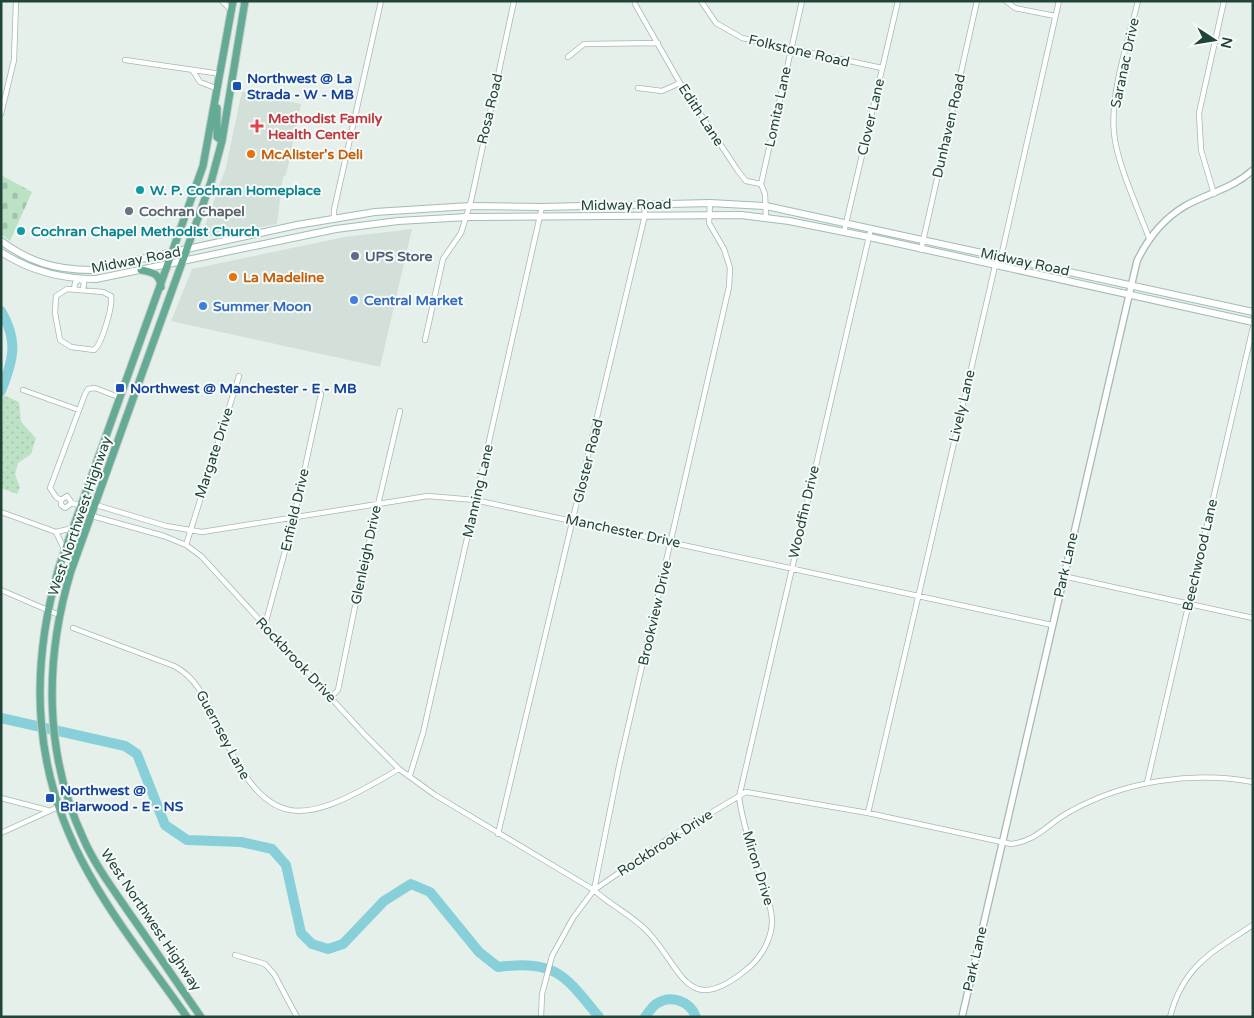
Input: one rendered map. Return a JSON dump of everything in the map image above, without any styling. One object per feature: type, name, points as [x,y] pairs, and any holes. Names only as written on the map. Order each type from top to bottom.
[{"type":"main road","name":"West Northwest Highway","points":[[187,1017],[88,873],[70,837],[58,806],[43,739],[39,686],[40,660],[47,610],[65,552],[170,264],[203,166],[216,103],[233,1]]},
{"type":"main road","name":"West Northwest Highway","points":[[201,1017],[94,859],[84,841],[70,803],[57,756],[52,700],[53,654],[59,615],[71,571],[188,251],[211,182],[222,141],[245,1]]},
{"type":"main road","points":[[221,74],[232,77]]},
{"type":"main road","points":[[216,103],[217,137],[222,141]]},
{"type":"main road","name":"Midway Road","points":[[1,241],[35,262],[58,268],[80,270],[107,268],[334,218],[392,210],[470,206],[542,207],[710,203],[766,206],[1253,312]]},
{"type":"main road","name":"Midway Road","points":[[1,252],[38,271],[80,279],[96,279],[336,229],[398,221],[467,217],[741,215],[869,237],[1253,322]]},
{"type":"main road","points":[[334,218],[336,229]]},
{"type":"main road","points":[[272,231],[274,242]]},
{"type":"main road","points":[[80,270],[80,279]]},
{"type":"main road","points":[[141,270],[156,274],[160,279],[161,288]]},
{"type":"main road","points":[[82,506],[96,505]]},
{"type":"main road","points":[[82,506],[92,516]]},
{"type":"main road","points":[[58,806],[70,803]]},
{"type":"main road","points":[[140,950],[150,943]]},
{"type":"street","points":[[1,114],[14,60],[16,1]]},
{"type":"street","points":[[222,1],[231,10]]},
{"type":"street","points":[[334,218],[334,210],[381,1]]},
{"type":"street","name":"Rosa Road","points":[[425,340],[443,259],[461,233],[470,206],[514,1]]},
{"type":"street","name":"Lomita Lane","points":[[761,184],[802,1]]},
{"type":"street","name":"Clover Lane","points":[[844,232],[898,1]]},
{"type":"street","name":"Dunhaven Road","points":[[921,250],[977,1]]},
{"type":"street","points":[[1006,1],[1015,8],[1055,16]]},
{"type":"street","name":"Lively Lane","points":[[868,813],[995,266],[1001,256],[1059,1]]},
{"type":"street","name":"Saranac Drive","points":[[1138,1],[1117,93],[1114,134],[1119,155],[1149,238]]},
{"type":"street","points":[[1214,194],[1201,150],[1199,113],[1224,1]]},
{"type":"street","name":"Folkstone Road","points":[[701,2],[716,23],[742,38],[882,68]]},
{"type":"street","name":"Edith Lane","points":[[634,4],[680,83],[738,171],[746,181],[761,184]]},
{"type":"street","points":[[568,57],[584,44],[658,43]]},
{"type":"street","points":[[125,60],[221,74]]},
{"type":"street","points":[[192,71],[200,82],[218,89]]},
{"type":"street","points":[[638,88],[662,90],[680,83]]},
{"type":"street","name":"Park Lane","points":[[962,1017],[1128,295],[1138,261],[1149,238],[1159,226],[1184,207],[1230,187],[1253,170]]},
{"type":"street","points":[[761,184],[766,206],[766,218]]},
{"type":"street","name":"Brookview Drive","points":[[541,1017],[546,971],[573,918],[594,890],[619,766],[730,277],[727,256],[709,223],[710,203]]},
{"type":"street","name":"Gloster Road","points":[[498,834],[645,216],[644,204]]},
{"type":"street","name":"Manning Lane","points":[[410,775],[423,733],[542,207]]},
{"type":"street","name":"Woodfin Drive","points":[[739,797],[871,228]]},
{"type":"street","points":[[74,289],[75,283],[80,279],[84,283],[83,290]]},
{"type":"street","points":[[83,290],[108,294],[112,300],[100,343],[97,348],[90,351],[64,343],[58,335],[55,300],[63,291],[83,290]]},
{"type":"street","name":"Beechwood Lane","points":[[1147,783],[1253,327]]},
{"type":"street","name":"Margate Drive","points":[[191,531],[240,376]]},
{"type":"street","points":[[72,503],[69,507],[64,507],[61,500],[56,497],[50,488],[78,410],[88,388],[95,388],[121,398]]},
{"type":"street","points":[[23,390],[78,410]]},
{"type":"street","name":"Enfield Drive","points":[[265,626],[294,518],[321,394]]},
{"type":"street","name":"Glenleigh Drive","points":[[331,697],[338,690],[377,504],[400,412]]},
{"type":"street","name":"Manchester Drive","points":[[191,531],[218,530],[428,496],[475,500],[1052,625]]},
{"type":"street","points":[[61,500],[69,497],[72,503],[82,506]]},
{"type":"street","points":[[96,505],[191,531],[186,545]]},
{"type":"street","points":[[1,512],[56,532],[74,528]]},
{"type":"street","name":"Rockbrook Drive","points":[[92,516],[164,536],[186,545],[201,556],[399,769],[410,775],[435,795],[594,890],[672,836],[751,791],[868,813],[1011,844],[1026,841],[1041,834],[1065,814],[1092,799],[1128,786],[1210,778],[1253,782]]},
{"type":"street","points":[[56,532],[65,552]]},
{"type":"street","points":[[1063,576],[1253,618]]},
{"type":"street","points":[[1,590],[59,615]]},
{"type":"street","name":"Guernsey Lane","points":[[72,628],[174,666],[192,679],[206,700],[247,780],[261,795],[279,806],[298,812],[318,810],[399,769]]},
{"type":"street","name":"Miron Drive","points":[[594,890],[604,900],[635,919],[649,933],[673,968],[689,985],[707,992],[716,991],[731,983],[749,968],[763,952],[771,933],[772,921],[770,908],[741,814],[739,797]]},
{"type":"street","points":[[1,798],[47,810]]},
{"type":"street","points":[[1,833],[58,806]]},
{"type":"street","points":[[1170,1017],[1178,993],[1188,975],[1214,951],[1253,925]]},
{"type":"street","points":[[235,955],[265,964],[274,974],[297,1017]]},
{"type":"shaded area","points":[[242,91],[301,104],[286,175],[283,177],[277,224],[200,239],[226,167]]},
{"type":"shaded area","points":[[412,229],[380,367],[171,321],[192,269],[344,237]]},
{"type":"green space","points":[[1,175],[32,192],[10,241],[1,234]]},
{"type":"green space","points":[[3,395],[19,402],[21,422],[36,438],[31,454],[18,463],[15,474],[20,488],[17,494],[1,488]]},
{"type":"waterway","points":[[1,311],[7,322],[12,342],[9,370],[1,391]]},
{"type":"waterway","points":[[1,718],[125,746],[137,754],[165,825],[187,840],[241,842],[272,849],[286,865],[301,933],[312,944],[328,949],[343,944],[384,901],[411,884],[430,892],[479,952],[498,967],[533,966],[546,968],[557,973],[577,990],[599,1017]]},
{"type":"waterway","points":[[645,1017],[656,1004],[668,1000],[685,1003],[696,1017]]},
{"type":"place","name":"Northwest @ La Strada - W - MB","points":[[237,86]]},
{"type":"place","name":"Methodist Family Health Center","points":[[257,126]]},
{"type":"place","name":"McAlister's Deli","points":[[251,154]]},
{"type":"place","name":"W. P. Cochran Homeplace","points":[[140,190]]},
{"type":"place","name":"Cochran Chapel","points":[[129,211]]},
{"type":"place","name":"Cochran Chapel Methodist Church","points":[[21,231]]},
{"type":"place","name":"UPS Store","points":[[355,256]]},
{"type":"place","name":"La Madeline","points":[[233,277]]},
{"type":"place","name":"Central Market","points":[[354,300]]},
{"type":"place","name":"Summer Moon","points":[[203,306]]},
{"type":"place","name":"Northwest @ Manchester - E - MB","points":[[120,388]]},
{"type":"place","name":"Northwest @ Briarwood - E - NS","points":[[50,798]]}]
